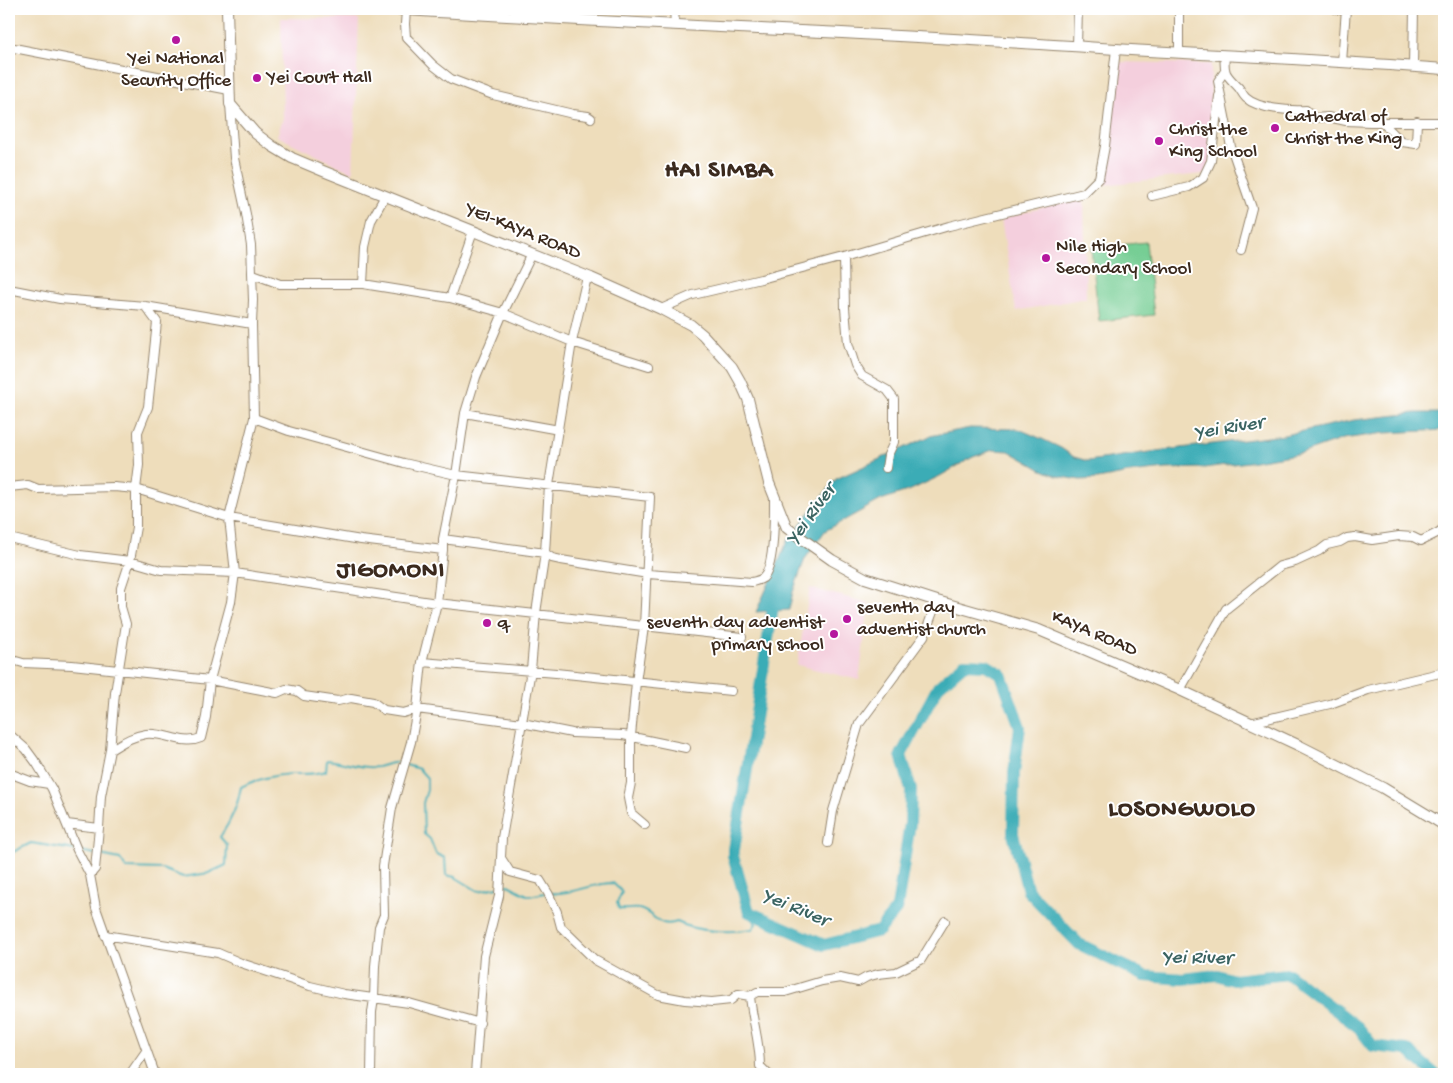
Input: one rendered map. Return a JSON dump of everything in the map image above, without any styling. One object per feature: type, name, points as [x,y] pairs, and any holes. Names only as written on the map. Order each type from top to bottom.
[{"type":"main road","points":[[227,9],[230,104]]},
{"type":"main road","points":[[391,9],[906,36],[1444,69]]},
{"type":"main road","name":"YEI-KAYA ROAD","points":[[230,104],[255,133],[292,158],[587,277],[661,308],[691,325],[704,335],[732,367],[748,399],[774,498],[787,528]]},
{"type":"main road","name":"KAYA ROAD","points":[[787,528],[823,554],[865,578],[1039,630],[1180,690],[1383,788],[1444,825]]},
{"type":"street","points":[[674,9],[674,24]]},
{"type":"street","points":[[1077,46],[1078,9]]},
{"type":"street","points":[[1179,9],[1179,52]]},
{"type":"street","points":[[1335,9],[1346,10],[1342,62]]},
{"type":"street","points":[[1414,9],[1414,66]]},
{"type":"street","points":[[406,10],[406,37],[433,65],[450,79],[493,95],[591,118]]},
{"type":"street","points":[[9,47],[229,90]]},
{"type":"street","points":[[661,308],[693,295],[844,258],[949,226],[1084,193],[1099,178],[1105,146],[1116,49]]},
{"type":"street","points":[[1225,55],[1225,71],[1229,80],[1238,87],[1247,99],[1267,107],[1306,110],[1314,118],[1328,117],[1346,121],[1444,122]]},
{"type":"street","points":[[1225,71],[1218,81],[1219,90],[1231,147],[1252,208],[1241,250]]},
{"type":"street","points":[[1152,196],[1189,187],[1203,178],[1211,161],[1219,90]]},
{"type":"street","points":[[110,750],[132,737],[148,734],[191,742],[200,738],[206,717],[210,680],[231,602],[235,573],[229,518],[254,418],[251,245],[234,158],[230,104]]},
{"type":"street","points":[[1381,122],[1402,142],[1416,144],[1417,121]]},
{"type":"street","points":[[363,284],[365,248],[371,222],[385,196]]},
{"type":"street","points":[[450,298],[472,231]]},
{"type":"street","points":[[371,1074],[372,1012],[378,937],[379,927],[384,915],[383,866],[392,808],[406,760],[417,709],[422,662],[437,603],[443,539],[456,475],[465,413],[476,377],[502,313],[532,254]]},
{"type":"street","points":[[844,258],[848,343],[854,365],[862,376],[887,390],[894,399],[894,442],[888,454],[886,468]]},
{"type":"street","points":[[252,274],[280,284],[363,284],[450,298],[502,313],[572,342],[649,366]]},
{"type":"street","points":[[475,1074],[484,956],[499,892],[502,838],[532,670],[536,613],[545,553],[549,485],[572,342],[587,277]]},
{"type":"street","points":[[9,289],[60,299],[145,306],[252,324]]},
{"type":"street","points":[[90,875],[95,869],[101,817],[101,796],[110,750],[115,693],[126,624],[121,607],[121,588],[130,561],[136,527],[136,489],[139,465],[138,432],[148,407],[157,322],[145,306]]},
{"type":"street","points":[[465,413],[559,430]]},
{"type":"street","points":[[254,418],[290,431],[404,463],[456,475],[650,496],[648,574],[644,627],[631,736],[629,807],[631,812],[645,825]]},
{"type":"street","points":[[9,487],[28,485],[38,489],[114,487],[136,489],[229,518],[361,540],[443,550]]},
{"type":"street","points":[[443,539],[545,553],[552,558],[560,560],[648,574],[752,582],[764,577],[768,570],[773,546],[774,498]]},
{"type":"street","points":[[1180,690],[1226,609],[1280,566],[1295,562],[1318,551],[1327,544],[1340,542],[1347,538],[1355,537],[1372,540],[1399,536],[1414,537],[1421,541],[1444,528]]},
{"type":"street","points":[[9,538],[80,554],[130,561],[161,570],[235,573],[437,603],[742,637]]},
{"type":"street","points":[[828,843],[833,810],[859,724],[924,636],[937,601]]},
{"type":"street","points":[[9,659],[23,663],[72,665],[210,680],[277,693],[286,689],[298,690],[304,696],[338,701],[352,698],[373,702],[384,710],[403,713],[417,709],[522,723],[572,733],[631,736],[686,748]]},
{"type":"street","points":[[422,662],[532,670],[731,691]]},
{"type":"street","points":[[1250,723],[1330,704],[1368,690],[1444,672]]},
{"type":"street","points":[[9,734],[26,749],[49,784],[77,850],[90,875],[96,908],[155,1074]]},
{"type":"street","points":[[9,773],[30,781],[49,784]]},
{"type":"street","points":[[67,824],[99,828]]},
{"type":"street","points":[[501,858],[510,872],[540,880],[548,893],[561,927],[595,960],[658,995],[685,1000],[712,1002],[731,1000],[738,994],[750,996],[757,992],[784,992],[840,978],[858,982],[878,974],[896,972],[921,960],[946,921]]},
{"type":"street","points":[[105,935],[218,953],[241,963],[310,986],[344,994],[409,1004],[480,1023]]},
{"type":"street","points":[[750,996],[751,1013],[760,1051],[760,1066],[768,1074]]},
{"type":"street","points":[[130,1074],[146,1052]]},
{"type":"shaded area","points":[[281,18],[359,19],[353,173],[277,136],[283,118]]},
{"type":"shaded area","name":"Christ the King School","points":[[1116,62],[1211,64],[1210,173],[1104,185]]},
{"type":"shaded area","name":"Nile High Secondary School","points":[[1084,196],[1086,298],[1016,311],[1001,219]]},
{"type":"shaded area","name":"seventh day adventist primary school","points":[[810,588],[869,603],[859,680],[797,665]]},
{"type":"green space","points":[[1146,242],[1154,315],[1099,321],[1091,248]]},
{"type":"water","points":[[1415,413],[1444,413],[1444,430],[1385,433],[1343,439],[1303,453],[1248,462],[1204,468],[1166,469],[1129,473],[1098,479],[1080,480],[1057,476],[1042,470],[1009,451],[993,450],[973,457],[913,489],[881,500],[825,531],[805,559],[793,592],[789,610],[756,612],[788,540],[836,479],[930,436],[970,428],[1019,429],[1061,448],[1074,457],[1088,461],[1284,435],[1354,420]]},
{"type":"waterway","name":"Yei River","points":[[778,595],[774,601],[733,856],[749,912],[824,945],[879,931],[897,908],[910,823],[911,790],[901,755],[938,687],[964,664],[986,665],[1001,674],[1020,727],[1014,773],[1013,834],[1028,891],[1079,944],[1145,976],[1183,979],[1217,975],[1234,980],[1288,974],[1358,1027],[1373,1046],[1407,1050],[1435,1074]]},
{"type":"waterway","points":[[100,855],[120,859],[126,868],[162,869],[183,877],[209,873],[226,865],[227,845],[220,837],[234,813],[241,787],[271,776],[313,774],[326,771],[327,760],[371,767],[402,763]]},
{"type":"waterway","points":[[406,765],[419,769],[427,778],[427,790],[423,803],[424,834],[430,839],[436,854],[445,858],[446,875],[455,877],[478,891],[498,887]]},
{"type":"waterway","points":[[9,854],[31,843],[75,850]]},
{"type":"waterway","points":[[80,851],[95,854]]},
{"type":"waterway","points":[[552,893],[613,883],[622,892],[617,903],[619,909],[639,909],[661,922],[671,924],[677,922],[694,928],[714,931],[752,929],[756,924],[749,912]]},
{"type":"waterway","points":[[503,886],[508,885],[529,896],[545,893]]},
{"type":"place","name":"Yei National Security Office","points":[[176,40]]},
{"type":"place","name":"Yei Court Hall","points":[[257,78]]},
{"type":"place","name":"Cathedral of Christ the King","points":[[1275,128]]},
{"type":"place","name":"Christ the King School","points":[[1159,141]]},
{"type":"place","name":"Nile High Secondary School","points":[[1046,258]]},
{"type":"place","name":"seventh day adventist church","points":[[847,619]]},
{"type":"place","name":"q","points":[[487,623]]},
{"type":"place","name":"seventh day adventist primary school","points":[[834,634]]},
{"type":"district","name":"HAI SIMBA","points":[[719,171]]},
{"type":"district","name":"JIGOMONI","points":[[391,571]]},
{"type":"district","name":"LOSONGWOLO","points":[[1182,810]]}]
